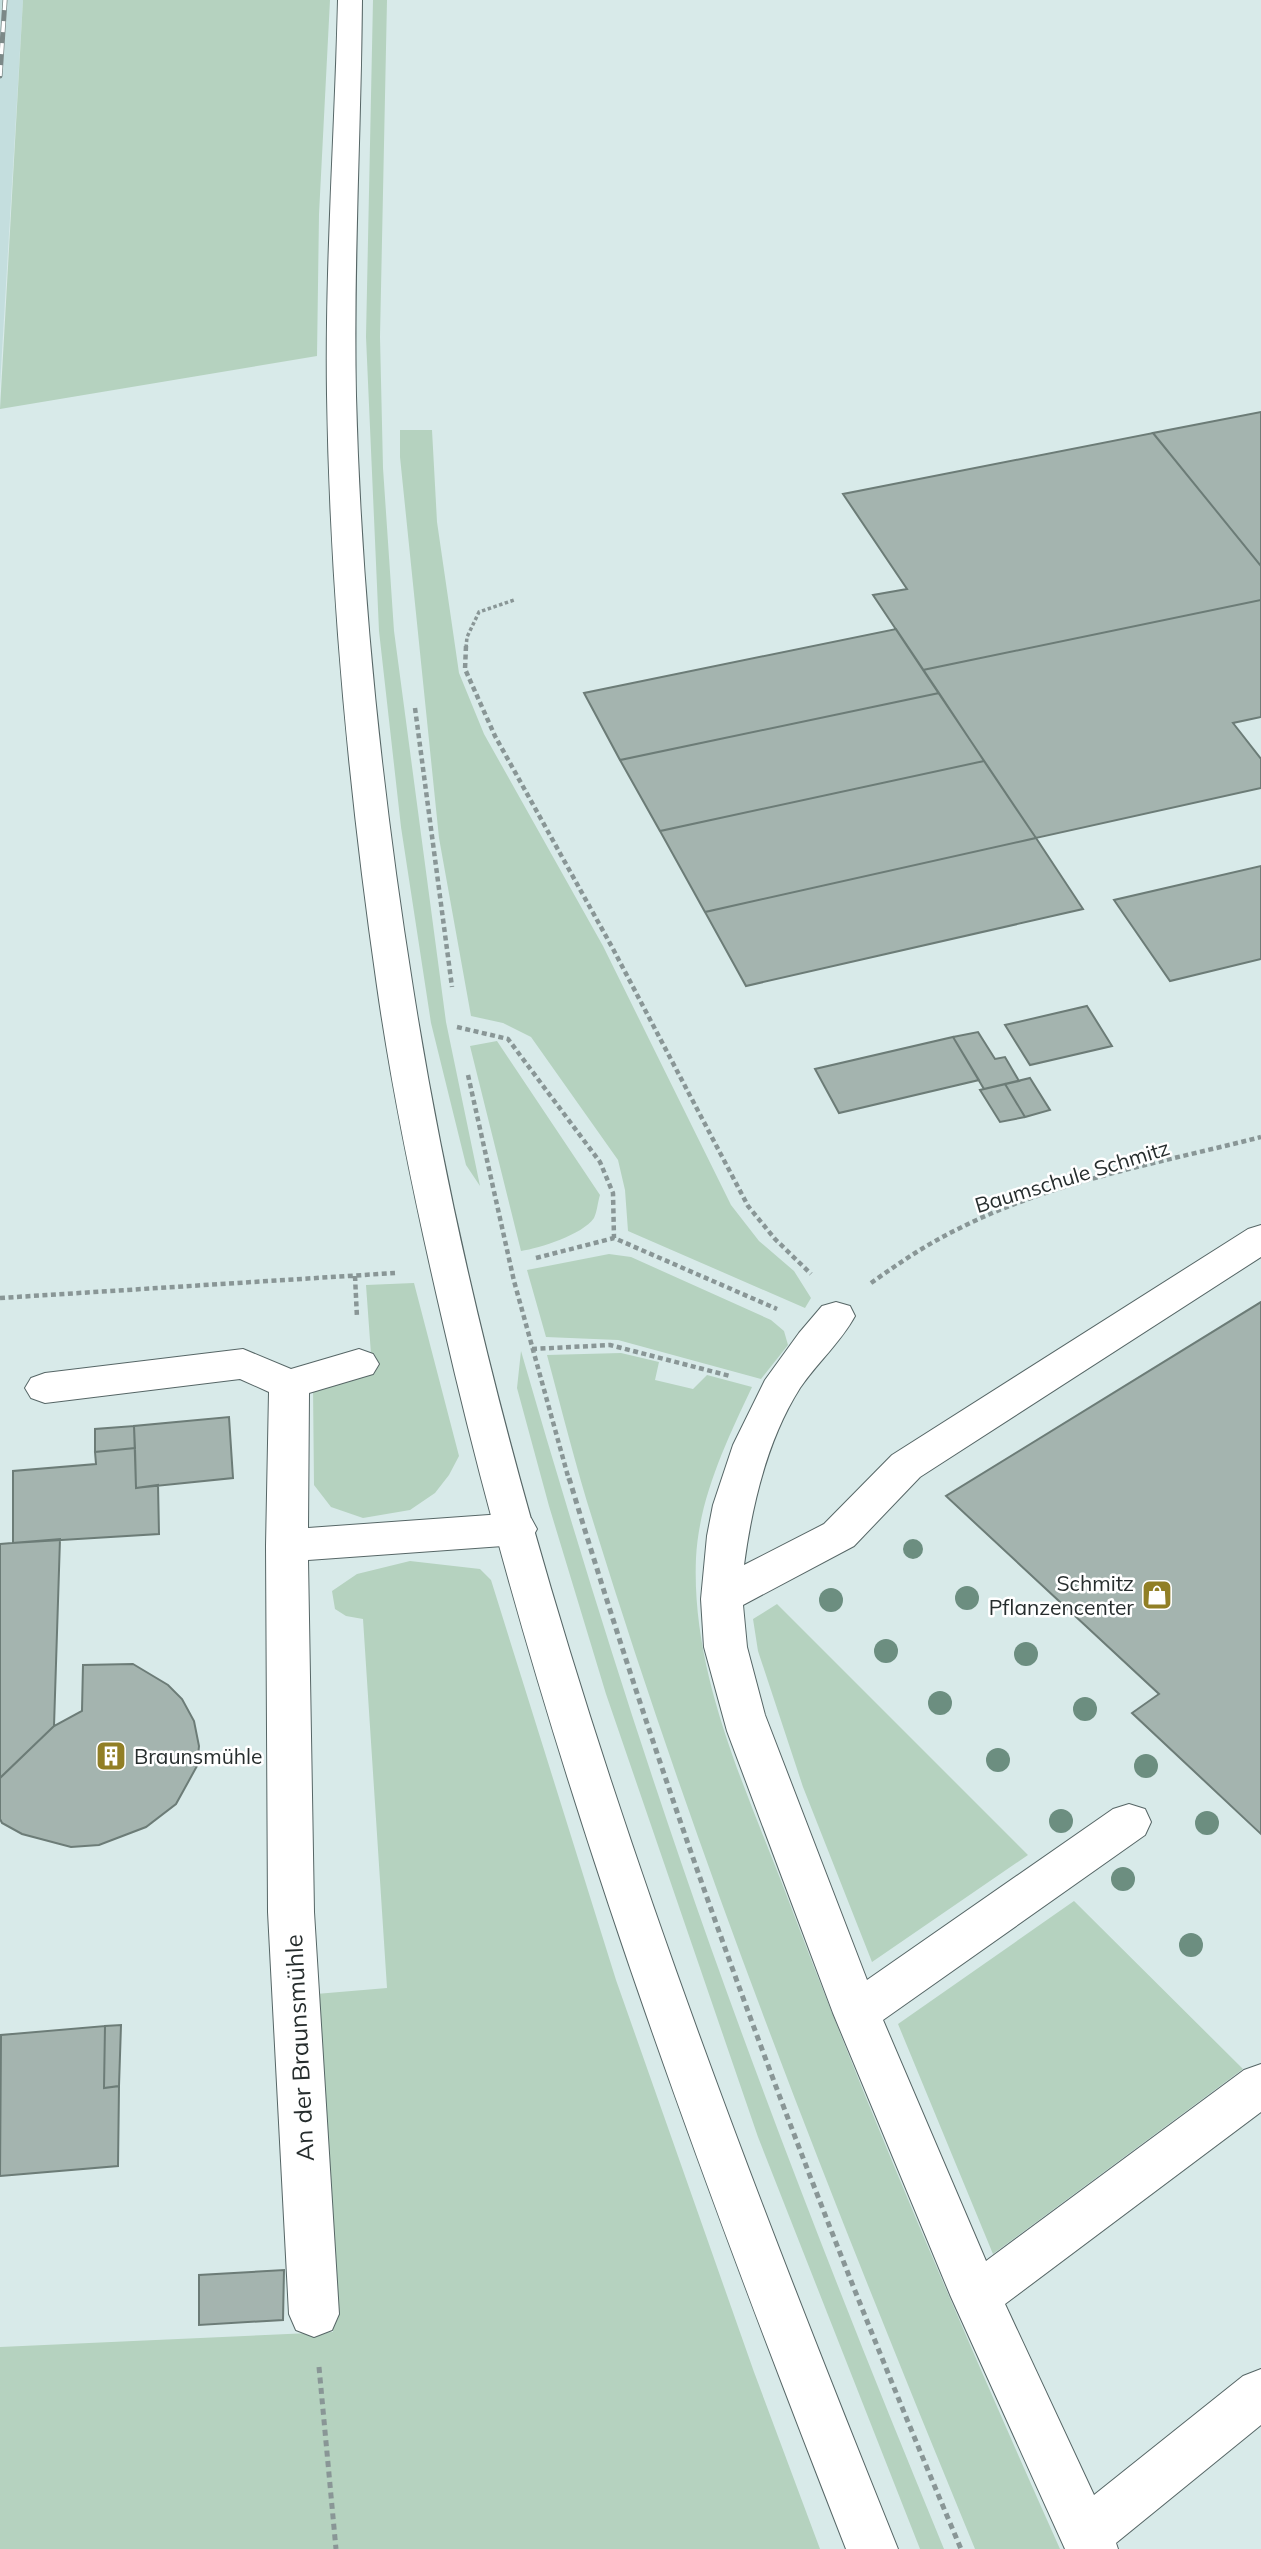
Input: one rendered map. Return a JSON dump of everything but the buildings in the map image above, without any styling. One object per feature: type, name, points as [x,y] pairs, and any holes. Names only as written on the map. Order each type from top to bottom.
[{"type":"main road","points":[[350,0],[341,342],[346,495],[362,710],[401,1024],[442,1238],[472,1367],[516,1529],[568,1707],[652,1967],[791,2348],[872,2549]]},
{"type":"main road","points":[[723,1596],[839,1535],[906,1466],[1261,1239]]},
{"type":"main road","points":[[829,1325],[780,1389],[758,1437],[734,1506],[723,1596],[723,1629],[728,1660],[744,1715],[797,1864],[856,2013],[976,2297],[1088,2542],[1261,2393]]},
{"type":"main road","points":[[45,1388],[243,1364],[289,1384],[359,1364]]},
{"type":"main road","name":"An der Braunsmühle","points":[[289,1384],[287,1546],[291,1912],[314,2314]]},
{"type":"main road","points":[[287,1546],[516,1529]]},
{"type":"main road","points":[[856,2013],[1129,1822]]},
{"type":"main road","points":[[976,2297],[1261,2085]]},
{"type":"path","points":[[514,600],[479,611],[467,637],[466,668],[495,736],[612,947],[748,1206],[813,1276],[829,1325]]},
{"type":"path","points":[[413,697],[453,1000]]},
{"type":"path","points":[[455,1014],[460,1040]]},
{"type":"path","points":[[457,1027],[508,1039],[600,1162],[613,1193],[614,1238]]},
{"type":"path","points":[[466,1067],[505,1244],[586,1537],[724,1946],[789,2128],[961,2549]]},
{"type":"path","name":"Baumschule Schmitz","points":[[829,1325],[888,1270],[929,1243],[976,1221],[1079,1185],[1261,1137]]},
{"type":"path","points":[[536,1258],[614,1238],[785,1312],[829,1325]]},
{"type":"path","points":[[0,1298],[396,1273]]},
{"type":"path","points":[[532,1349],[610,1345],[780,1389]]},
{"type":"path","points":[[314,2314],[336,2549]]},
{"type":"shaded area","points":[[0,0],[23,0],[0,385]]},
{"type":"green space","points":[[23,0],[330,0],[319,214],[317,356],[0,409]]},
{"type":"green space","points":[[373,0],[387,0],[380,337],[383,468],[394,631],[446,1022],[480,1186],[466,1165],[431,1023],[401,827],[379,631],[366,337]]},
{"type":"green space","points":[[400,430],[432,430],[437,522],[459,673],[484,734],[603,946],[731,1205],[759,1241],[794,1271],[811,1298],[805,1308],[628,1231],[625,1190],[618,1160],[531,1037],[503,1023],[471,1016],[439,838],[400,457]]},
{"type":"green space","points":[[497,1041],[600,1195],[594,1218],[580,1230],[549,1244],[521,1251],[470,1046]]},
{"type":"green space","points":[[609,1254],[631,1257],[771,1320],[784,1331],[788,1345],[761,1379],[618,1340],[546,1337],[527,1270]]},
{"type":"green space","points":[[414,1283],[459,1456],[435,1493],[410,1510],[363,1518],[331,1507],[314,1485],[313,1387],[372,1368],[366,1285]]},
{"type":"green space","points":[[521,1351],[611,1651],[711,1948],[824,2250],[944,2549],[920,2549],[758,2137],[606,1694],[549,1506],[517,1388]]},
{"type":"green space","points":[[621,1353],[659,1362],[655,1380],[693,1389],[707,1375],[752,1387],[708,1492],[698,1536],[697,1602],[702,1646],[712,1689],[740,1775],[885,2145],[1060,2549],[975,2549],[872,2295],[725,1911],[635,1652],[587,1501],[547,1355]]},
{"type":"green space","points":[[410,1561],[480,1569],[491,1580],[616,1980],[754,2372],[820,2549],[0,2549],[0,2347],[333,2332],[316,1994],[387,1988],[363,1619],[346,1616],[335,1609],[332,1591],[357,1574]]},
{"type":"green space","points":[[777,1604],[1028,1855],[872,1962],[803,1787],[758,1651],[753,1619]]},
{"type":"green space","points":[[1074,1901],[1243,2069],[993,2254],[898,2024]]},
{"type":"railway","points":[[0,76],[5,0]]},
{"type":"place","name":"Schmitz Pflanzencenter","points":[[1157,1595]]},
{"type":"place","name":"Braunsmühle","points":[[111,1756]]}]
